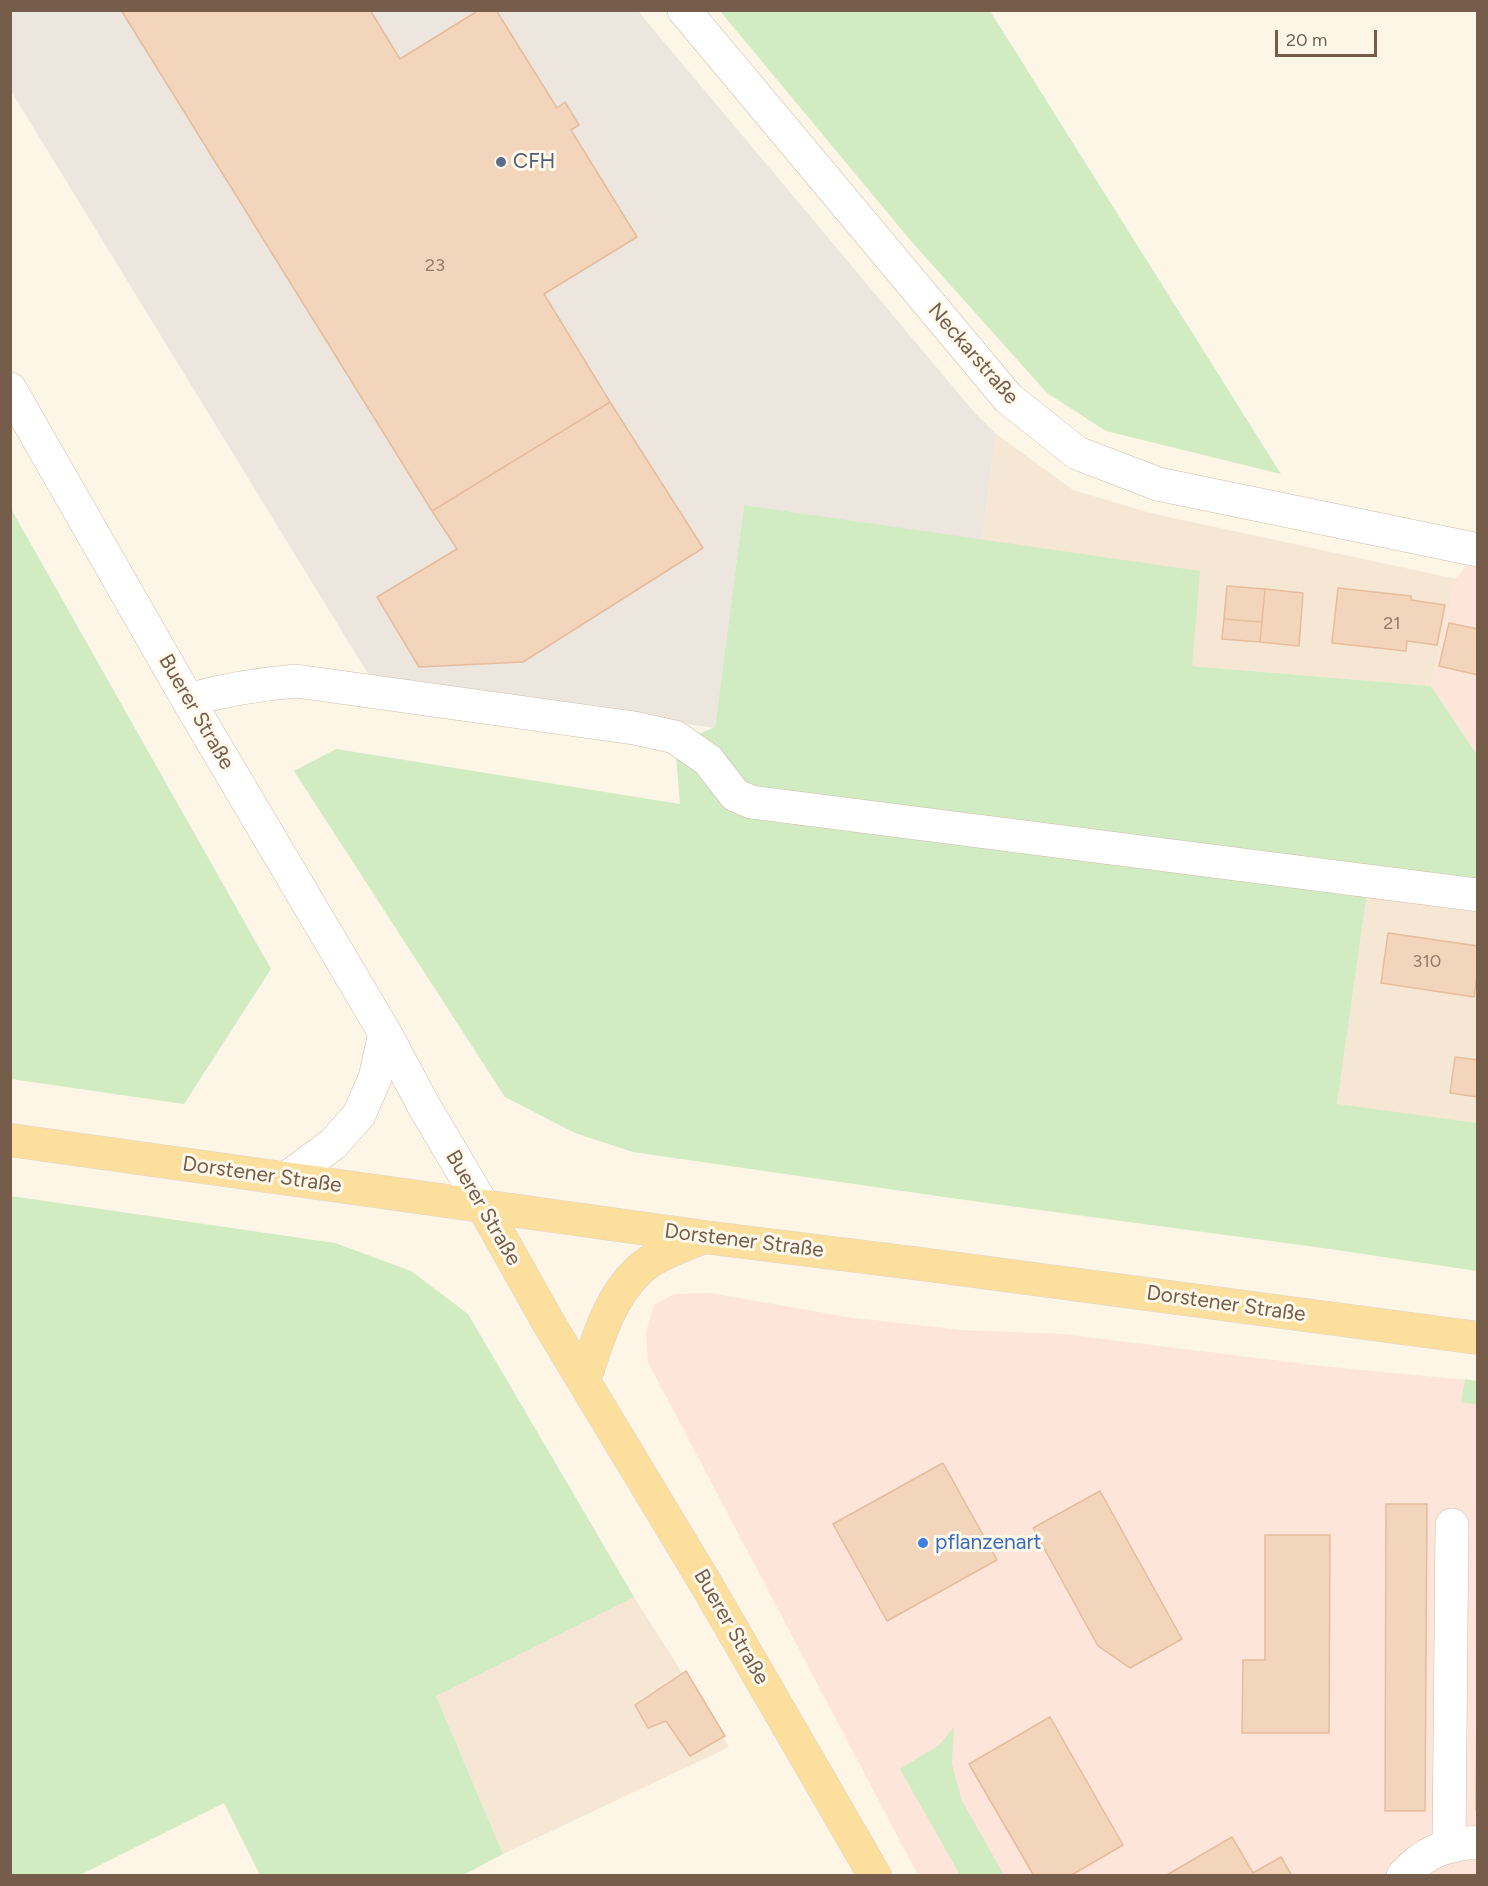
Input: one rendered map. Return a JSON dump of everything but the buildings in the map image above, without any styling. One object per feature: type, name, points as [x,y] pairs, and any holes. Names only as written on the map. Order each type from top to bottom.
[{"type":"main road","name":"Dorstener Straße","points":[[10,1140],[704,1237],[1478,1338]]},
{"type":"main road","name":"Buerer Straße","points":[[483,1206],[548,1322],[706,1584],[875,1875]]},
{"type":"main road","points":[[584,1381],[616,1298],[639,1269],[668,1252],[704,1237]]},
{"type":"street","name":"Neckarstraße","points":[[684,10],[1008,398],[1077,453],[1158,484],[1478,550]]},
{"type":"street","name":"Buerer Straße","points":[[10,389],[483,1206]]},
{"type":"street","points":[[188,700],[227,689],[296,681],[634,728],[675,737],[708,760],[735,795],[751,802],[1478,895]]},
{"type":"street","points":[[287,1178],[333,1144],[359,1115],[375,1078],[385,1034]]},
{"type":"street","points":[[1403,1875],[1416,1862],[1463,1843],[1452,1525]]},
{"type":"shaded area","points":[[11,11],[638,11],[974,412],[996,434],[982,540],[744,505],[715,728],[373,682],[11,91]]},
{"type":"shaded area","points":[[996,434],[1073,490],[1150,513],[1456,579],[1431,686],[1192,666],[982,540]]},
{"type":"shaded area","points":[[1477,551],[1477,755],[1431,686],[1456,579]]},
{"type":"shaded area","points":[[1370,872],[1477,886],[1477,1123],[1337,1105]]},
{"type":"shaded area","points":[[710,1293],[853,1318],[962,1330],[1062,1334],[1321,1366],[1477,1381],[1477,1875],[918,1875],[648,1362],[646,1332],[654,1305],[675,1294]]},
{"type":"shaded area","points":[[634,1597],[729,1747],[503,1854],[436,1696]]},
{"type":"green space","points":[[720,11],[990,11],[1281,474],[1106,431],[1047,393],[911,241]]},
{"type":"green space","points":[[744,505],[1200,571],[1192,666],[1431,686],[1477,755],[1477,886],[1370,872],[1337,1104],[1477,1123],[1477,1271],[633,1152],[575,1133],[505,1097],[294,771],[336,749],[680,804],[675,744],[715,727]]},
{"type":"green space","points":[[10,507],[271,969],[184,1104],[11,1079]]},
{"type":"green space","points":[[11,1196],[335,1243],[411,1271],[468,1314],[634,1597],[436,1696],[503,1854],[463,1875],[260,1875],[224,1803],[80,1875],[11,1875]]},
{"type":"green space","points":[[1465,1379],[1477,1381],[1477,1405],[1461,1402]]},
{"type":"green space","points":[[954,1727],[952,1764],[962,1801],[1004,1875],[960,1875],[900,1769],[939,1745]]},
{"type":"place","name":"CFH","points":[[501,162]]},
{"type":"place","name":"pflanzenart","points":[[923,1543]]}]
